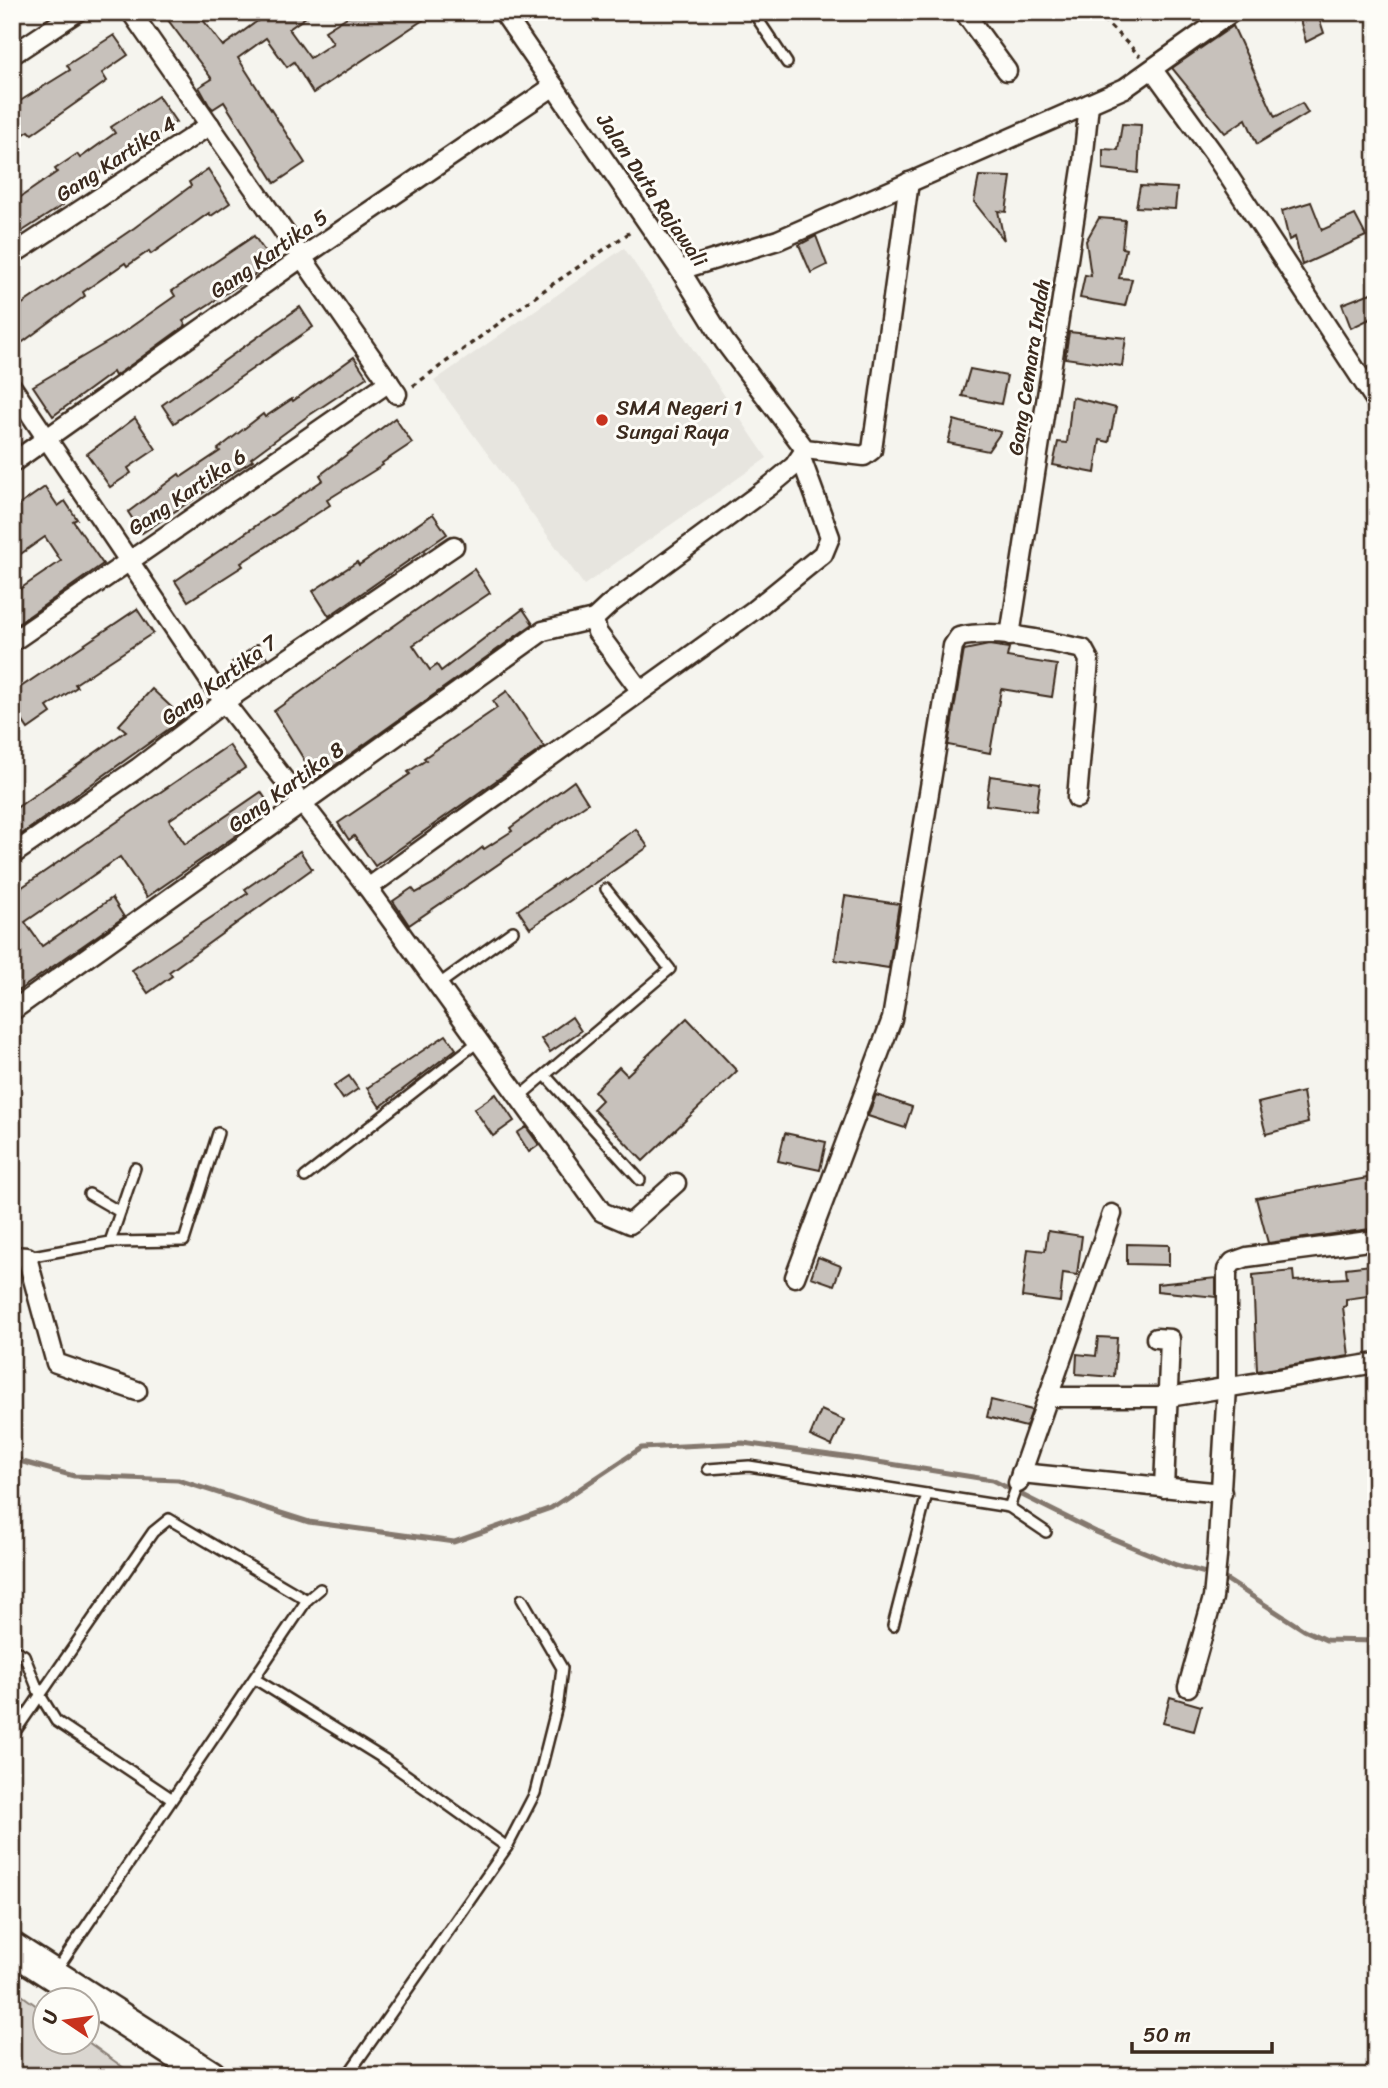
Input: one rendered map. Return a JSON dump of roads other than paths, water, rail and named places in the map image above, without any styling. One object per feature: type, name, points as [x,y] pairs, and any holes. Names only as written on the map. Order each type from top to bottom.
[{"type":"highway","points":[[12,1948],[211,2076]]},
{"type":"street","points":[[12,55],[77,12]]},
{"type":"street","points":[[131,12],[301,258]]},
{"type":"street","name":"Jalan Duta Rajawali","points":[[368,888],[754,610],[823,554],[830,537],[803,454],[503,12]]},
{"type":"street","points":[[964,12],[1007,71]]},
{"type":"street","points":[[680,270],[778,240],[1089,104],[1153,70],[1232,12]]},
{"type":"street","points":[[1153,70],[1229,176],[1376,401]]},
{"type":"street","name":"Gang Kartika 5","points":[[12,463],[301,258],[554,86]]},
{"type":"street","name":"Gang Cemara Indah","points":[[1010,636],[1089,104]]},
{"type":"street","name":"Gang Kartika 4","points":[[12,255],[210,125]]},
{"type":"street","points":[[803,454],[864,456],[872,450],[909,182]]},
{"type":"street","name":"Gang Kartika 6","points":[[12,642],[127,561],[393,388],[301,258]]},
{"type":"street","points":[[12,387],[224,702],[368,888],[602,1212],[629,1224],[676,1183]]},
{"type":"street","name":"Gang Kartika 8","points":[[12,1011],[542,631],[594,619],[610,604],[734,515],[803,454]]},
{"type":"street","name":"Gang Kartika 7","points":[[12,855],[138,768],[224,702],[454,546]]},
{"type":"street","points":[[594,619],[597,632],[640,690]]},
{"type":"street","points":[[795,1277],[892,1019],[953,646],[960,637],[972,634],[1010,636],[1083,649],[1087,654],[1089,660],[1077,798]]},
{"type":"street","points":[[1112,1213],[1015,1491],[1164,1488],[1222,1493]]},
{"type":"street","points":[[1188,1688],[1215,1575],[1227,1387],[1227,1270],[1233,1262],[1247,1257],[1376,1240]]},
{"type":"street","points":[[20,1256],[56,1363],[137,1391]]},
{"type":"street","points":[[1156,1338],[1170,1339],[1164,1488]]},
{"type":"street","points":[[1048,1397],[1169,1397],[1376,1363]]},
{"type":"lane","points":[[753,12],[787,63]]},
{"type":"lane","points":[[519,1097],[670,969],[606,889]]},
{"type":"lane","points":[[438,985],[513,931]]},
{"type":"lane","points":[[305,1177],[479,1041]]},
{"type":"lane","points":[[545,1075],[640,1180]]},
{"type":"lane","points":[[20,1256],[110,1242],[184,1241],[218,1133]]},
{"type":"lane","points":[[110,1242],[135,1168]]},
{"type":"lane","points":[[89,1194],[120,1212]]},
{"type":"lane","points":[[708,1469],[749,1466],[927,1494],[1015,1491],[1046,1532]]},
{"type":"lane","points":[[893,1626],[927,1494]]},
{"type":"lane","points":[[12,1736],[153,1532],[169,1519],[307,1600]]},
{"type":"lane","points":[[54,1975],[307,1600],[320,1589]]},
{"type":"lane","points":[[347,2076],[507,1847],[535,1793],[558,1702],[562,1668],[522,1599]]},
{"type":"lane","points":[[12,1649],[24,1655],[40,1695],[56,1721],[171,1798]]},
{"type":"lane","points":[[255,1679],[384,1759],[507,1847]]},
{"type":"waterway","points":[[12,1455],[23,1462],[74,1476],[178,1480],[309,1522],[454,1542],[551,1508],[641,1448],[743,1443],[992,1480],[1096,1532],[1176,1565],[1224,1578],[1304,1630],[1326,1640],[1376,1641]]},
{"type":"place","name":"SMA Negeri 1 Sungai Raya","points":[[602,420]]}]
